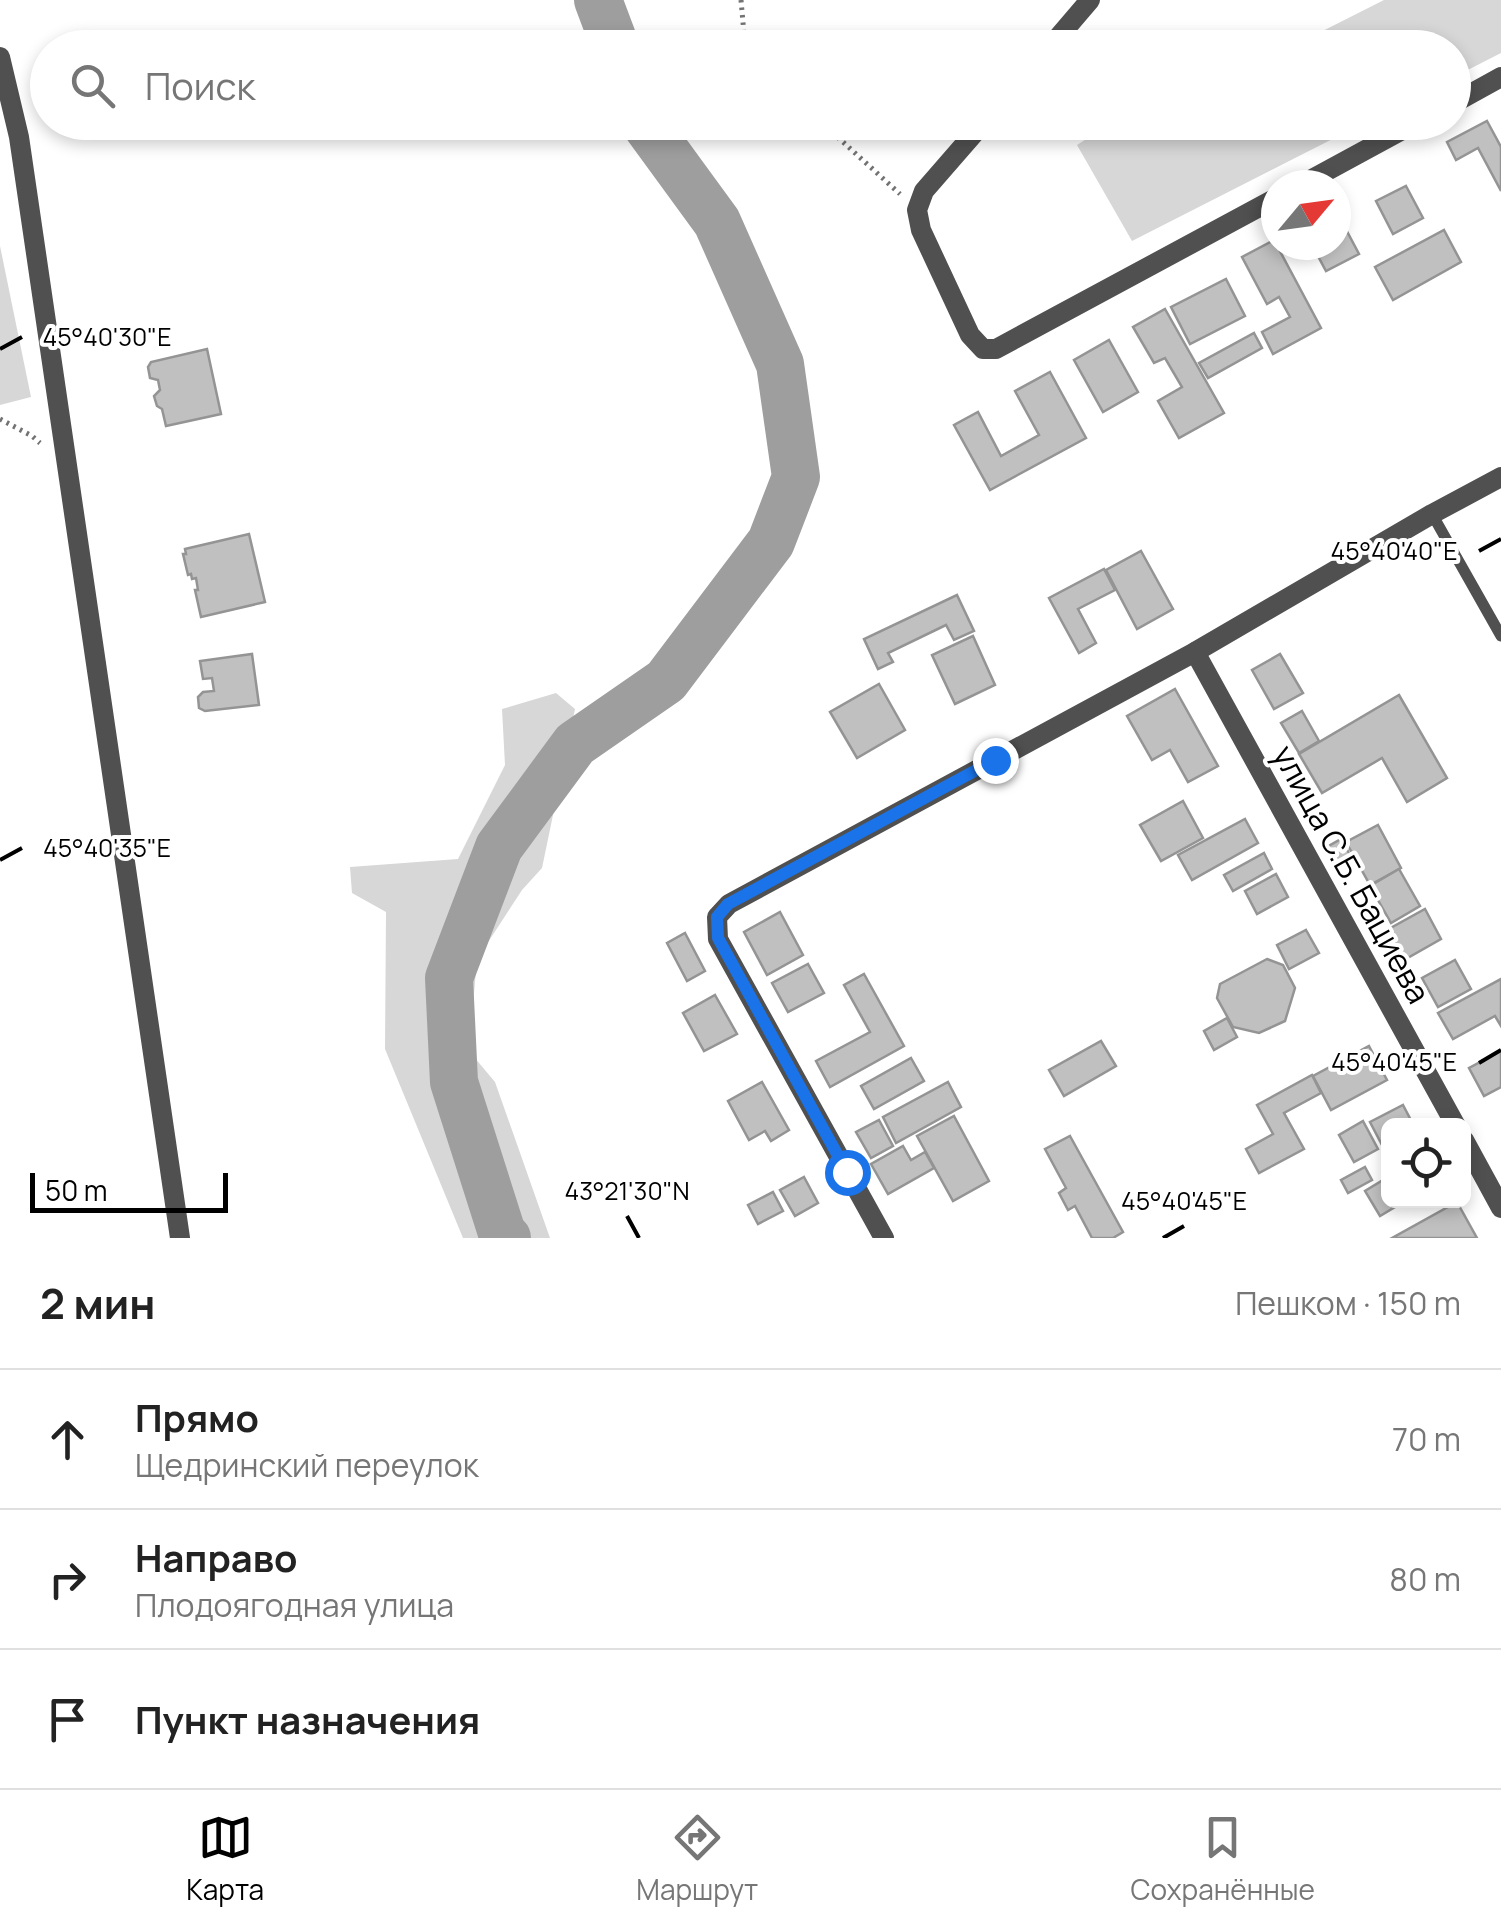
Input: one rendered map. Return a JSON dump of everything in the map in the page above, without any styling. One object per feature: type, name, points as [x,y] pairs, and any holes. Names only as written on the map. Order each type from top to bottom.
[{"type":"street","points":[[1064,30],[1090,0]]},
{"type":"street","points":[[0,57],[20,137],[180,1238]]},
{"type":"street","points":[[1471,94],[1501,77]]},
{"type":"street","points":[[969,140],[924,192],[917,210],[920,230],[945,283],[970,335],[983,349],[996,349],[1261,206]]},
{"type":"street","points":[[1329,170],[1384,140]]},
{"type":"street","points":[[884,1238],[718,938],[717,917],[728,904],[1196,652],[1501,477]]},
{"type":"street","name":"улица С.Б. Бациева","points":[[1196,652],[1452,1118]]},
{"type":"street","points":[[1471,1153],[1501,1208]]},
{"type":"lane","points":[[1432,514],[1501,636]]},
{"type":"path","points":[[741,0],[744,30]]},
{"type":"path","points":[[841,140],[917,210]]},
{"type":"path","points":[[0,418],[32,436],[68,471]]},
{"type":"shaded area","points":[[1384,0],[1501,0],[1501,53],[1471,68],[1471,30],[1325,30]]},
{"type":"shaded area","points":[[1085,140],[1331,140],[1272,170],[1261,170],[1261,175],[1132,241],[1077,145]]},
{"type":"shaded area","points":[[0,246],[31,397],[0,405]]},
{"type":"shaded area","points":[[556,693],[575,709],[542,868],[522,890],[477,959],[469,1051],[495,1082],[550,1238],[463,1238],[385,1049],[386,912],[352,893],[350,867],[458,859],[505,765],[502,709]]},
{"type":"building","points":[[1487,121],[1501,147],[1501,191],[1478,148],[1456,160],[1447,142],[1471,140],[1471,129]]},
{"type":"building","points":[[1406,186],[1423,218],[1393,234],[1376,201]]},
{"type":"building","points":[[1444,230],[1461,262],[1393,300],[1375,267]]},
{"type":"building","points":[[1351,239],[1359,254],[1351,258]]},
{"type":"building","points":[[1261,247],[1261,260],[1285,260],[1321,328],[1273,354],[1262,332],[1290,317],[1279,297],[1267,304],[1242,257]]},
{"type":"building","points":[[1320,260],[1347,260],[1326,271]]},
{"type":"building","points":[[1226,279],[1245,316],[1190,344],[1171,307]]},
{"type":"building","points":[[1165,309],[1224,413],[1179,438],[1158,401],[1182,387],[1165,358],[1154,363],[1133,327]]},
{"type":"building","points":[[1254,333],[1262,348],[1208,378],[1199,363]]},
{"type":"building","points":[[1109,340],[1138,392],[1103,412],[1074,360]]},
{"type":"building","points":[[207,349],[221,414],[166,426],[154,396],[160,390],[158,380],[150,378],[148,367],[151,362]]},
{"type":"building","points":[[1050,372],[1086,438],[990,490],[954,425],[978,412],[1001,456],[1039,435],[1015,391]]},
{"type":"building","points":[[249,534],[265,602],[201,617],[196,578],[188,575],[185,549]]},
{"type":"building","points":[[1141,551],[1173,609],[1137,629],[1106,570]]},
{"type":"building","points":[[1104,569],[1115,590],[1078,609],[1096,643],[1079,653],[1049,598]]},
{"type":"building","points":[[957,595],[974,631],[954,640],[946,625],[888,653],[893,662],[878,669],[864,639]]},
{"type":"building","points":[[973,636],[995,685],[955,704],[932,655]]},
{"type":"building","points":[[252,654],[259,705],[205,711],[199,708],[198,697],[214,691],[212,678],[203,679],[200,661]]},
{"type":"building","points":[[1280,654],[1303,693],[1274,709],[1252,670]]},
{"type":"building","points":[[879,684],[905,730],[857,758],[830,712]]},
{"type":"building","points":[[1175,689],[1218,766],[1188,782],[1170,750],[1152,760],[1127,716]]},
{"type":"building","points":[[1399,695],[1447,778],[1407,802],[1382,758],[1322,793],[1299,754]]},
{"type":"building","points":[[1302,711],[1319,741],[1299,753],[1281,723]]},
{"type":"building","points":[[1183,801],[1203,838],[1161,861],[1140,825]]},
{"type":"building","points":[[1245,819],[1258,843],[1192,880],[1178,855]]},
{"type":"building","points":[[1378,825],[1401,868],[1370,885],[1346,842]]},
{"type":"building","points":[[1341,839],[1353,860],[1336,869],[1325,848]]},
{"type":"building","points":[[1264,853],[1272,869],[1233,891],[1224,875]]},
{"type":"building","points":[[1399,869],[1420,906],[1391,923],[1370,886]]},
{"type":"building","points":[[1276,874],[1288,897],[1257,914],[1245,891]]},
{"type":"building","points":[[1425,909],[1441,939],[1404,960],[1387,930]]},
{"type":"building","points":[[780,912],[803,955],[767,975],[744,932]]},
{"type":"building","points":[[1306,930],[1319,953],[1289,969],[1277,945]]},
{"type":"building","points":[[685,933],[705,971],[687,981],[667,943]]},
{"type":"building","points":[[1267,959],[1283,965],[1295,988],[1285,1021],[1259,1033],[1233,1027],[1217,998],[1220,984]]},
{"type":"building","points":[[1455,960],[1471,989],[1438,1007],[1422,978]]},
{"type":"building","points":[[808,964],[824,993],[788,1012],[772,983]]},
{"type":"building","points":[[864,974],[904,1046],[830,1087],[816,1061],[870,1032],[844,985]]},
{"type":"building","points":[[1501,979],[1501,1026],[1495,1016],[1453,1039],[1438,1013]]},
{"type":"building","points":[[715,995],[737,1034],[704,1051],[683,1013]]},
{"type":"building","points":[[1227,1018],[1237,1037],[1214,1050],[1204,1031]]},
{"type":"building","points":[[1101,1041],[1116,1066],[1064,1096],[1049,1070]]},
{"type":"building","points":[[1369,1046],[1387,1080],[1331,1110],[1313,1076]]},
{"type":"building","points":[[1501,1051],[1501,1087],[1484,1096],[1469,1068]]},
{"type":"building","points":[[911,1058],[924,1081],[874,1109],[861,1086]]},
{"type":"building","points":[[1312,1075],[1321,1093],[1284,1113],[1304,1149],[1259,1173],[1246,1149],[1273,1134],[1257,1105]]},
{"type":"building","points":[[762,1082],[789,1130],[771,1141],[765,1131],[749,1140],[728,1101]]},
{"type":"building","points":[[948,1082],[961,1107],[896,1143],[883,1117]]},
{"type":"building","points":[[1403,1105],[1410,1118],[1381,1118],[1381,1143],[1370,1122]]},
{"type":"building","points":[[954,1116],[989,1181],[953,1201],[917,1136]]},
{"type":"building","points":[[879,1120],[893,1146],[871,1158],[856,1132]]},
{"type":"building","points":[[1363,1121],[1378,1149],[1354,1162],[1339,1135]]},
{"type":"building","points":[[1070,1136],[1123,1232],[1113,1238],[1092,1238],[1075,1206],[1068,1210],[1059,1193],[1066,1188],[1045,1149]]},
{"type":"building","points":[[903,1146],[911,1160],[925,1152],[934,1168],[888,1194],[871,1164]]},
{"type":"building","points":[[1365,1167],[1372,1180],[1348,1193],[1341,1180]]},
{"type":"building","points":[[804,1177],[818,1203],[795,1216],[780,1190]]},
{"type":"building","points":[[1381,1181],[1381,1208],[1393,1208],[1380,1216],[1365,1191]]},
{"type":"building","points":[[773,1192],[783,1211],[758,1224],[748,1205]]},
{"type":"building","points":[[1446,1208],[1460,1208],[1477,1238],[1392,1238]]},
{"type":"waterway","points":[[598,0],[609,30]]},
{"type":"waterway","points":[[507,1238],[502,1233],[454,1082],[449,978],[499,847],[575,744],[666,681],[771,542],[796,477],[780,364],[717,222],[657,140]]},
{"type":"route","points":[[847,1172],[718,938],[717,917],[728,904],[995,760]]}]
